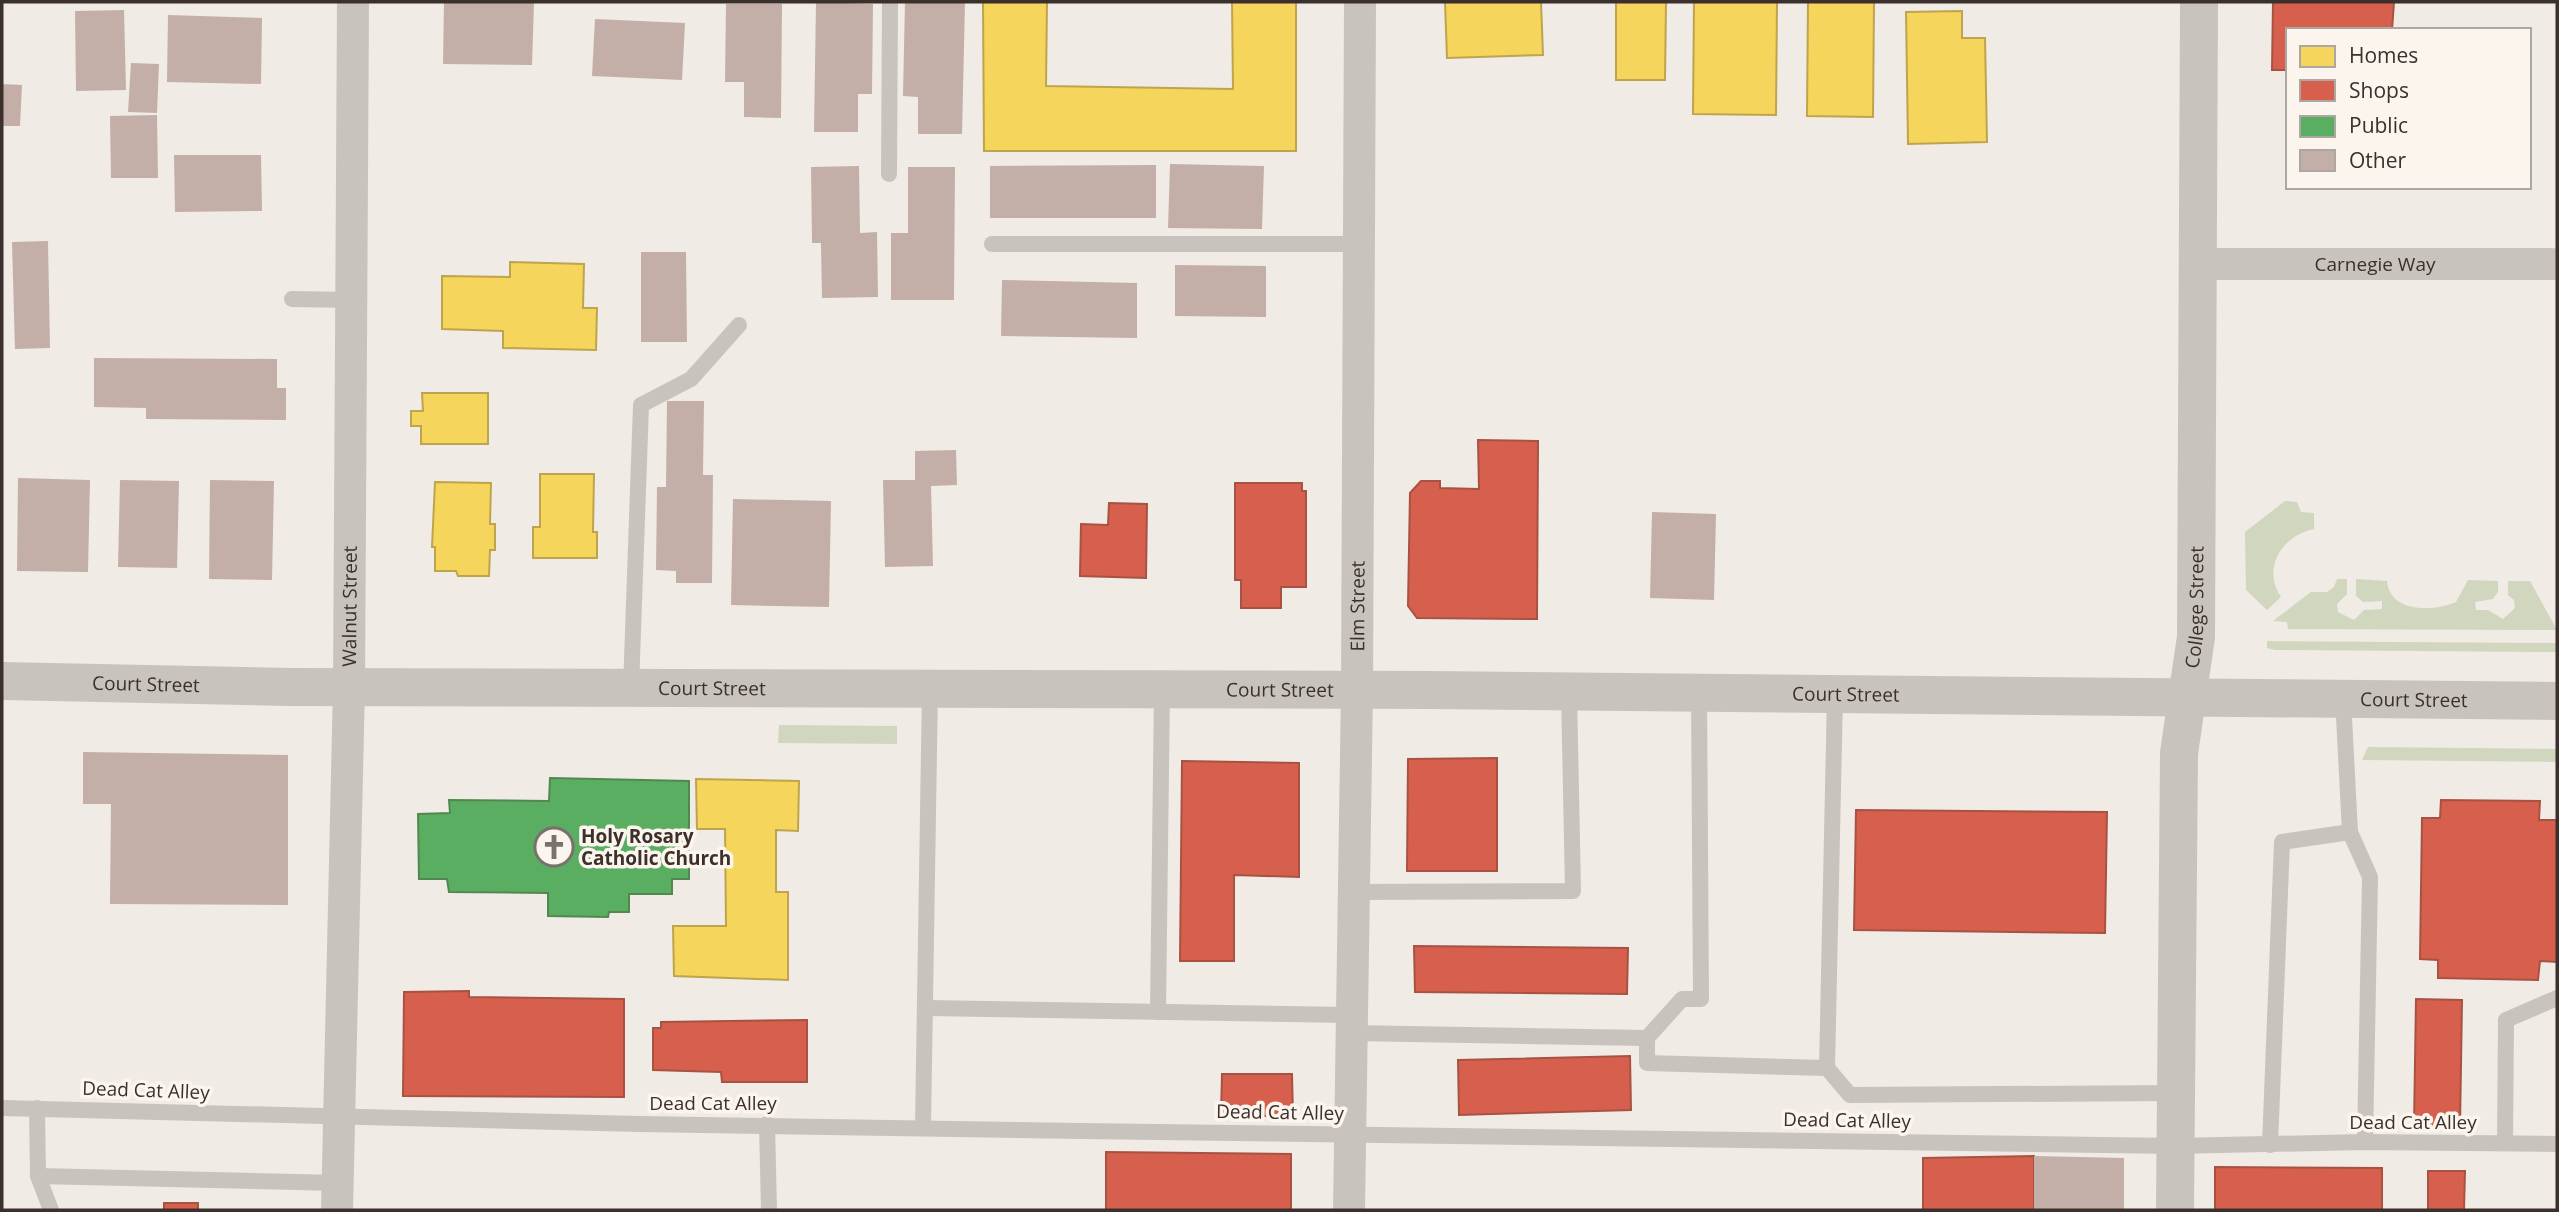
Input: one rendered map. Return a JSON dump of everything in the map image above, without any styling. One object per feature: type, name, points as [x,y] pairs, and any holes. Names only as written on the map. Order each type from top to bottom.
[{"type":"street","name":"Walnut Street","points":[[337,1197],[349,687],[353,2]]},
{"type":"street","name":"Elm Street","points":[[1349,1210],[1357,690],[1360,2]]},
{"type":"street","name":"College Street","points":[[2175,1210],[2179,753],[2196,637],[2199,2]]},
{"type":"street","name":"Carnegie Way","points":[[2197,264],[2555,264]]},
{"type":"street","name":"Court Street","points":[[2,681],[349,687],[1357,690],[2557,701]]},
{"type":"lane","points":[[889,174],[890,2]]},
{"type":"lane","points":[[992,244],[1359,244]]},
{"type":"lane","points":[[292,299],[351,300]]},
{"type":"lane","points":[[631,688],[641,405],[691,379],[740,325]]},
{"type":"lane","points":[[923,1126],[927,1008],[930,688]]},
{"type":"lane","points":[[1158,1012],[1162,689]]},
{"type":"lane","points":[[1354,892],[1573,891],[1569,692]]},
{"type":"lane","points":[[1699,693],[1701,999],[1682,999],[1647,1038],[1647,1063],[1827,1068]]},
{"type":"lane","points":[[1835,695],[1827,1068],[1850,1095],[2174,1093]]},
{"type":"lane","points":[[2343,698],[2350,832],[2370,877],[2365,1142]]},
{"type":"lane","points":[[2270,1145],[2282,842],[2350,832]]},
{"type":"lane","points":[[2505,1143],[2506,1020],[2557,998]]},
{"type":"lane","points":[[927,1008],[1158,1012],[1647,1038]]},
{"type":"lane","name":"Dead Cat Alley","points":[[2,1108],[766,1124],[2175,1146],[2365,1142],[2557,1144]]},
{"type":"lane","points":[[37,1108],[38,1176],[51,1210]]},
{"type":"lane","points":[[766,1124],[769,1210]]},
{"type":"lane","points":[[38,1176],[337,1197]]},
{"type":"green space","points":[[2285,501],[2297,502],[2301,512],[2314,513],[2314,529],[2293,538],[2278,554],[2273,575],[2281,597],[2267,610],[2246,590],[2245,532]]},
{"type":"green space","points":[[2337,579],[2347,579],[2347,594],[2337,604],[2338,612],[2354,620],[2364,610],[2382,609],[2382,601],[2363,602],[2356,596],[2356,579],[2387,581],[2390,592],[2396,599],[2404,604],[2425,608],[2456,602],[2468,580],[2498,581],[2498,592],[2493,599],[2475,602],[2476,610],[2488,610],[2503,619],[2515,608],[2514,600],[2508,595],[2508,581],[2530,581],[2557,630],[2288,629],[2287,622],[2273,621],[2311,592],[2327,592],[2334,587]]},
{"type":"green space","points":[[2267,641],[2557,643],[2557,652],[2275,650],[2267,648]]},
{"type":"green space","points":[[779,725],[897,726],[897,744],[778,743]]},
{"type":"green space","points":[[2368,747],[2557,749],[2557,762],[2362,760]]},
{"type":"building: Homes","points":[[983,2],[1047,2],[1046,86],[1233,89],[1232,2],[1296,2],[1296,151],[984,151]]},
{"type":"building: Homes","points":[[1445,2],[1541,2],[1543,55],[1447,58]]},
{"type":"building: Homes","points":[[1616,2],[1666,2],[1665,80],[1616,80]]},
{"type":"building: Homes","points":[[1694,2],[1777,2],[1776,115],[1693,114]]},
{"type":"building: Homes","points":[[1808,2],[1874,2],[1873,117],[1807,116]]},
{"type":"building: Homes","points":[[1962,11],[1962,38],[1985,38],[1987,142],[1908,144],[1906,12]]},
{"type":"building: Homes","points":[[510,262],[584,264],[583,308],[597,308],[596,350],[503,348],[503,331],[442,329],[442,276],[510,277]]},
{"type":"building: Homes","points":[[422,393],[488,393],[488,444],[421,444],[421,426],[411,426],[411,411],[423,411]]},
{"type":"building: Homes","points":[[540,474],[594,474],[593,532],[597,532],[597,558],[533,558],[533,527],[540,527]]},
{"type":"building: Homes","points":[[435,482],[491,483],[490,524],[495,524],[495,550],[490,550],[489,576],[458,576],[456,571],[435,571],[435,547],[432,547]]},
{"type":"building: Homes","points":[[696,779],[799,781],[798,831],[776,830],[776,892],[788,892],[788,980],[674,976],[673,926],[726,926],[725,829],[697,829]]},
{"type":"building: Shops","points":[[2273,2],[2394,2],[2392,28],[2286,28],[2286,70],[2272,70]]},
{"type":"building: Shops","points":[[1478,440],[1538,441],[1537,619],[1417,618],[1408,606],[1410,493],[1421,481],[1440,481],[1440,488],[1479,489]]},
{"type":"building: Shops","points":[[1235,483],[1302,483],[1302,491],[1306,491],[1306,587],[1281,587],[1281,608],[1241,608],[1241,580],[1235,580]]},
{"type":"building: Shops","points":[[1109,503],[1147,504],[1146,578],[1080,576],[1081,524],[1108,525]]},
{"type":"building: Shops","points":[[1497,758],[1497,871],[1407,871],[1408,759]]},
{"type":"building: Shops","points":[[1182,761],[1299,763],[1299,877],[1234,875],[1234,961],[1180,961]]},
{"type":"building: Shops","points":[[2441,800],[2540,801],[2539,820],[2557,820],[2557,962],[2540,961],[2538,980],[2438,978],[2438,960],[2420,959],[2422,818],[2440,818]]},
{"type":"building: Shops","points":[[1856,810],[2107,812],[2105,933],[1854,930]]},
{"type":"building: Shops","points":[[1414,946],[1628,948],[1627,994],[1415,992]]},
{"type":"building: Shops","points":[[469,991],[469,997],[624,999],[624,1097],[403,1096],[404,992]]},
{"type":"building: Shops","points":[[2416,999],[2462,1000],[2460,1127],[2414,1126]]},
{"type":"building: Shops","points":[[807,1020],[807,1082],[722,1082],[721,1072],[653,1070],[653,1028],[661,1028],[661,1022]]},
{"type":"building: Shops","points":[[1630,1056],[1631,1110],[1459,1115],[1458,1060]]},
{"type":"building: Shops","points":[[1222,1074],[1292,1074],[1293,1117],[1221,1114]]},
{"type":"building: Shops","points":[[1106,1152],[1291,1154],[1291,1210],[1106,1210]]},
{"type":"building: Shops","points":[[2034,1156],[2034,1210],[1923,1210],[1923,1158]]},
{"type":"building: Shops","points":[[2215,1167],[2382,1168],[2382,1210],[2215,1210]]},
{"type":"building: Shops","points":[[2428,1171],[2465,1171],[2464,1210],[2428,1210]]},
{"type":"building: Shops","points":[[164,1203],[198,1203],[198,1210],[164,1210]]},
{"type":"building: Public","name":"Holy Rosary Catholic Church","points":[[550,778],[689,781],[689,879],[672,879],[672,894],[629,894],[629,912],[609,912],[608,917],[548,916],[548,893],[449,892],[447,879],[419,879],[418,814],[450,813],[449,800],[549,801]]},
{"type":"building: Other","points":[[444,2],[534,2],[532,65],[443,64]]},
{"type":"building: Other","points":[[816,2],[873,4],[872,94],[858,94],[858,132],[814,132]]},
{"type":"building: Other","points":[[905,2],[965,2],[962,134],[918,134],[918,97],[903,96]]},
{"type":"building: Other","points":[[726,4],[782,4],[781,118],[744,117],[744,82],[725,82]]},
{"type":"building: Other","points":[[124,10],[126,90],[76,91],[75,11]]},
{"type":"building: Other","points":[[168,15],[262,18],[261,84],[167,82]]},
{"type":"building: Other","points":[[595,19],[685,23],[682,80],[592,76]]},
{"type":"building: Other","points":[[131,63],[159,64],[157,113],[128,112]]},
{"type":"building: Other","points":[[2,84],[22,85],[20,126],[2,126]]},
{"type":"building: Other","points":[[157,115],[158,178],[111,178],[110,116]]},
{"type":"building: Other","points":[[174,155],[261,155],[262,211],[175,212]]},
{"type":"building: Other","points":[[1170,164],[1264,166],[1262,229],[1168,228]]},
{"type":"building: Other","points":[[1156,165],[1156,218],[990,218],[990,166]]},
{"type":"building: Other","points":[[859,166],[860,233],[877,232],[878,297],[822,298],[821,243],[812,243],[811,167]]},
{"type":"building: Other","points":[[908,167],[955,167],[954,300],[891,300],[891,233],[908,233]]},
{"type":"building: Other","points":[[48,241],[50,348],[15,349],[12,242]]},
{"type":"building: Other","points":[[641,252],[686,252],[687,342],[641,342]]},
{"type":"building: Other","points":[[1175,265],[1266,266],[1266,317],[1175,316]]},
{"type":"building: Other","points":[[1002,280],[1137,283],[1137,338],[1001,336]]},
{"type":"building: Other","points":[[94,358],[277,359],[277,388],[286,388],[286,420],[146,419],[146,408],[94,407]]},
{"type":"building: Other","points":[[667,401],[704,401],[703,475],[713,475],[712,583],[676,583],[676,571],[656,570],[657,487],[666,487]]},
{"type":"building: Other","points":[[956,450],[957,485],[931,486],[933,566],[885,567],[883,480],[915,480],[915,451]]},
{"type":"building: Other","points":[[18,478],[90,480],[88,572],[17,571]]},
{"type":"building: Other","points":[[120,480],[179,481],[177,568],[118,567]]},
{"type":"building: Other","points":[[210,480],[274,481],[272,580],[209,579]]},
{"type":"building: Other","points":[[733,499],[831,501],[829,607],[731,605]]},
{"type":"building: Other","points":[[1652,512],[1716,514],[1714,600],[1650,598]]},
{"type":"building: Other","points":[[83,752],[288,755],[288,905],[110,904],[111,804],[83,804]]},
{"type":"building: Other","points":[[2034,1156],[2124,1158],[2124,1210],[2034,1210]]},
{"type":"place","name":"Holy Rosary Catholic Church","points":[[554,847]]}]
